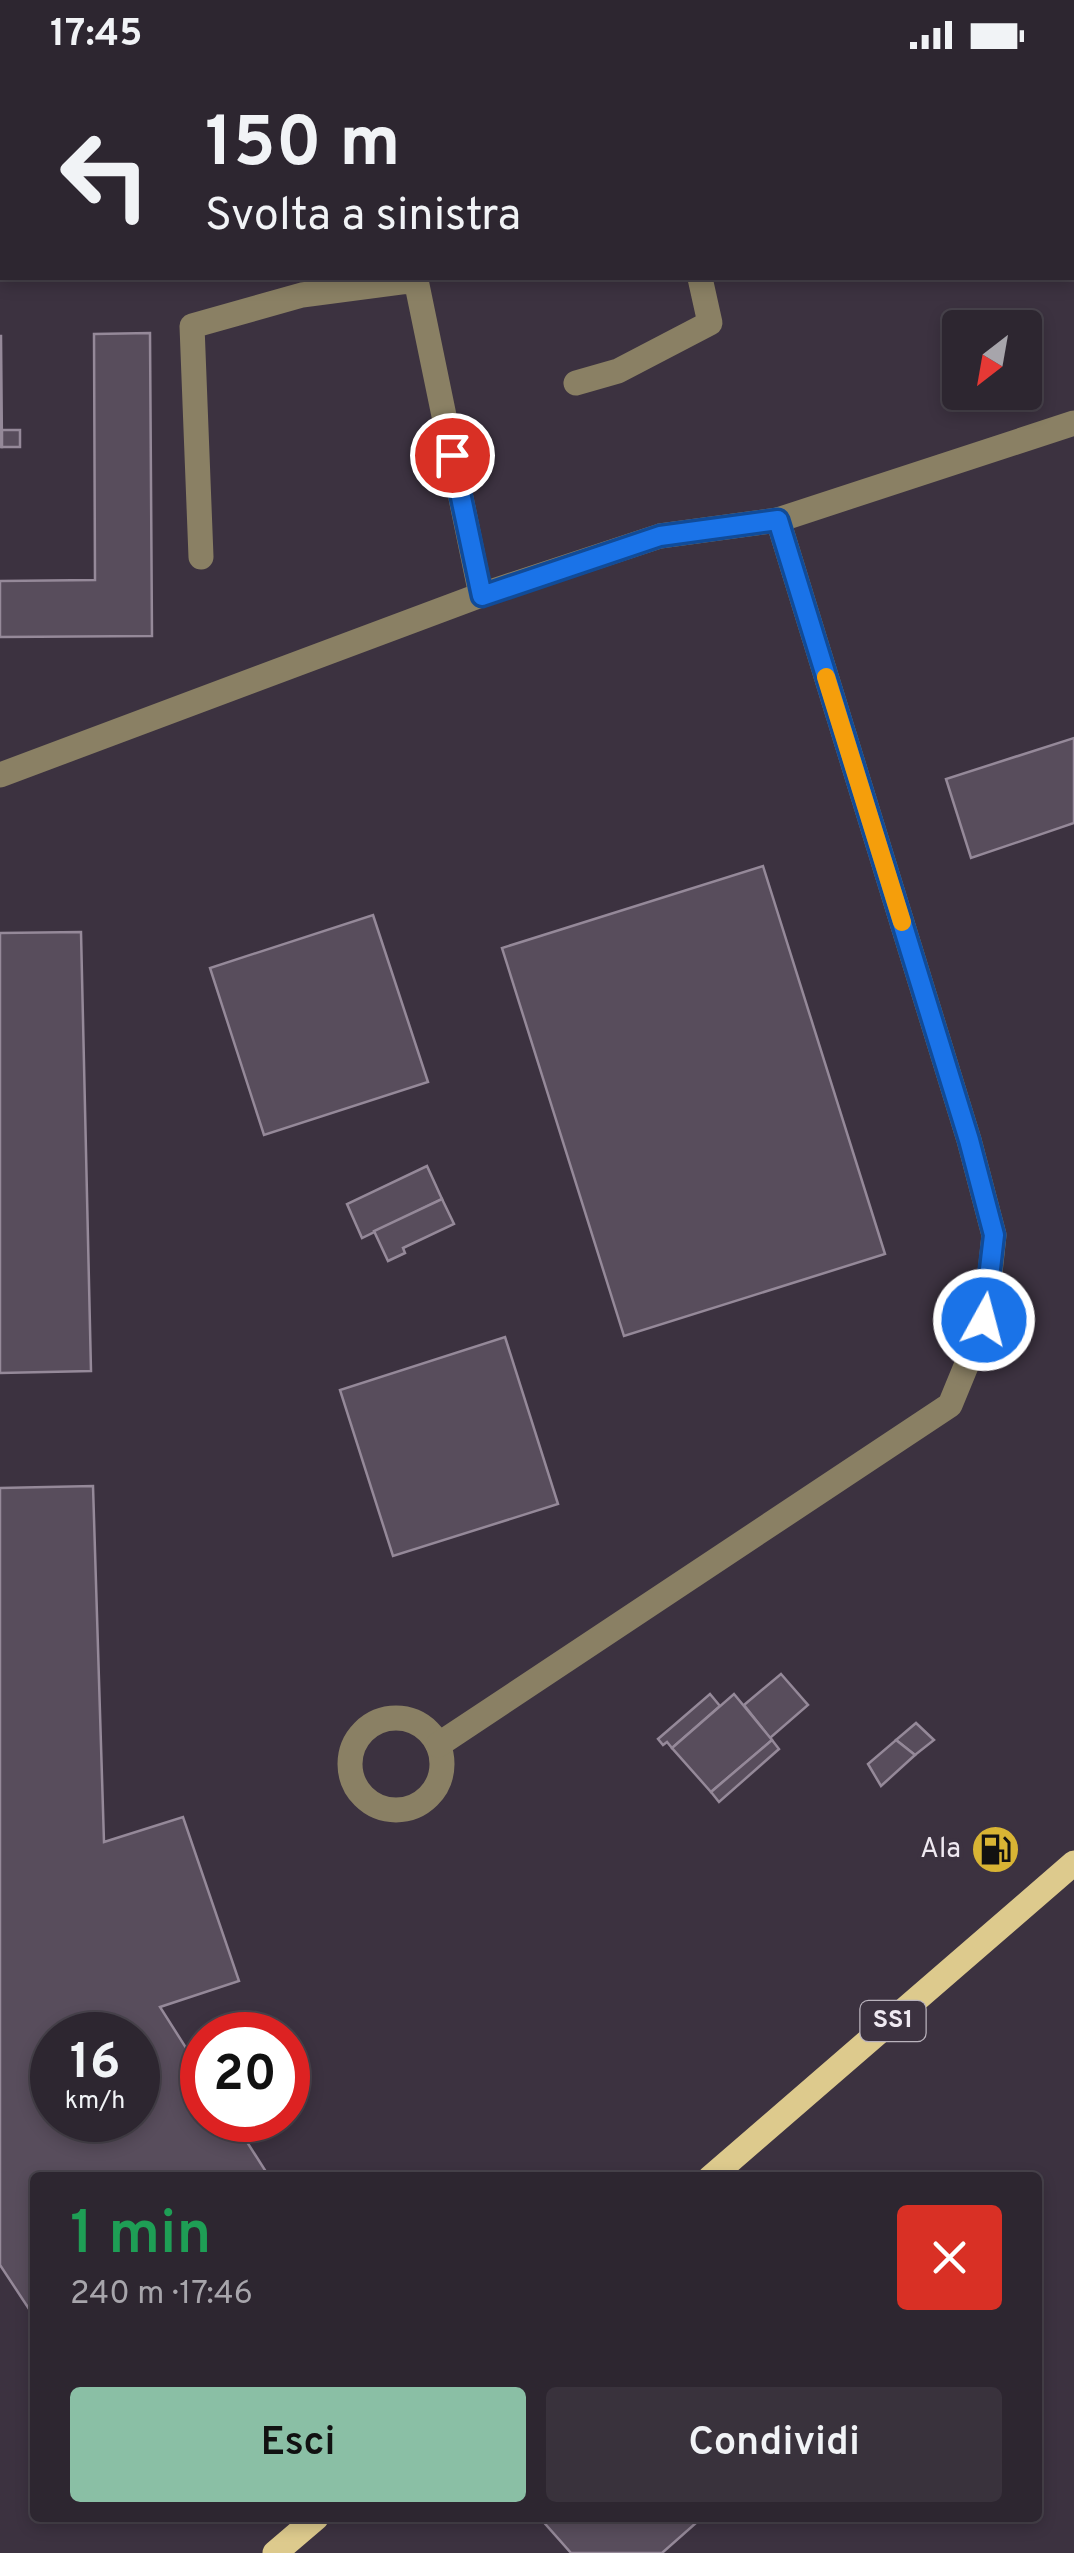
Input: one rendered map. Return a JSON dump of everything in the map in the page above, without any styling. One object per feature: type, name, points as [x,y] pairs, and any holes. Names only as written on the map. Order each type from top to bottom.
[{"type":"main road","name":"SS1","points":[[717,2172],[1074,1862]]},
{"type":"main road","points":[[275,2553],[311,2522]]},
{"type":"lane","points":[[201,557],[192,326],[302,295],[410,280]]},
{"type":"lane","points":[[417,280],[482,596]]},
{"type":"lane","points":[[576,383],[618,371],[710,323],[700,280]]},
{"type":"lane","points":[[0,776],[482,596],[660,536],[778,520],[1074,423]]},
{"type":"lane","points":[[438,1746],[950,1404],[984,1320],[994,1235],[969,1140],[778,520]]},
{"type":"building","points":[[150,333],[152,636],[0,637],[0,581],[95,580],[94,334]]},
{"type":"building","points":[[0,336],[2,447],[0,447]]},
{"type":"building","points":[[2,430],[20,430],[20,447],[2,447]]},
{"type":"building","points":[[1074,738],[1074,823],[971,858],[946,779]]},
{"type":"building","points":[[763,866],[885,1254],[624,1336],[502,948]]},
{"type":"building","points":[[373,915],[428,1082],[264,1135],[210,968]]},
{"type":"building","points":[[81,932],[91,1371],[0,1373],[0,933]]},
{"type":"building","points":[[427,1166],[442,1199],[362,1238],[347,1204]]},
{"type":"building","points":[[442,1199],[454,1224],[403,1248],[405,1253],[388,1261],[374,1231]]},
{"type":"building","points":[[505,1337],[558,1504],[393,1556],[340,1390]]},
{"type":"building","points":[[93,1486],[104,1842],[183,1817],[239,1981],[160,2007],[180,2038],[180,2142],[247,2142],[266,2172],[30,2172],[30,2310],[0,2265],[0,1488]]},
{"type":"building","points":[[781,1674],[808,1705],[770,1738],[744,1705]]},
{"type":"building","points":[[710,1694],[720,1706],[672,1748],[667,1742],[663,1745],[658,1739]]},
{"type":"building","points":[[734,1694],[772,1740],[711,1792],[672,1748]]},
{"type":"building","points":[[916,1723],[934,1740],[915,1755],[896,1740]]},
{"type":"building","points":[[772,1740],[779,1749],[719,1802],[711,1792]]},
{"type":"building","points":[[896,1740],[915,1755],[881,1786],[868,1764]]},
{"type":"building","points":[[544,2522],[696,2523],[662,2553],[571,2553]]},
{"type":"slow traffic","points":[[826,677],[902,922]]},
{"type":"place","name":"Ala","points":[[996,1850]]},
{"type":"route","points":[[452,455],[482,596],[660,536],[778,520],[969,1140],[994,1235],[984,1320]]}]
